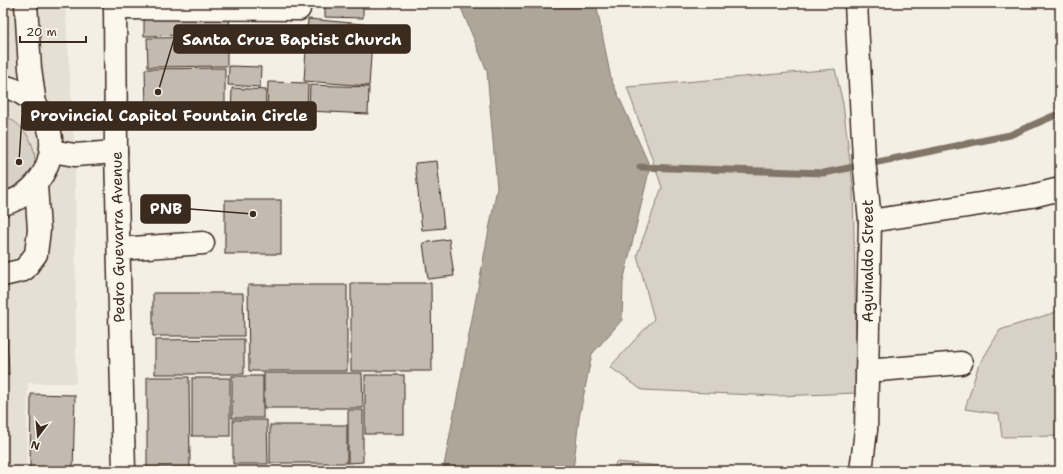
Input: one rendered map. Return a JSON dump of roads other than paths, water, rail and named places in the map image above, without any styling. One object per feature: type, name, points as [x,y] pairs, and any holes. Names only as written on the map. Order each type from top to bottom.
[{"type":"street","points":[[26,3],[30,68],[35,104]]},
{"type":"street","name":"Aguinaldo Street","points":[[856,3],[864,159],[870,221],[866,430],[861,471]]},
{"type":"street","points":[[115,6],[299,9]]},
{"type":"street","name":"Pedro Guevarra Avenue","points":[[115,6],[116,152],[124,471]]},
{"type":"street","points":[[3,86],[14,89],[25,95],[35,104],[43,114],[51,138],[51,151],[48,164],[36,185],[16,200],[3,204]]},
{"type":"street","points":[[51,151],[75,156],[116,152]]},
{"type":"street","points":[[3,274],[24,270],[36,254],[39,230],[36,185]]},
{"type":"street","points":[[870,221],[1032,196],[1060,189]]},
{"type":"street","points":[[119,249],[203,243]]},
{"type":"street","points":[[867,371],[961,363]]},
{"type":"waterway","points":[[640,167],[824,173],[1010,135],[1058,114],[1060,111]]},
{"type":"place","name":"Santa Cruz Baptist Church","points":[[158,92]]},
{"type":"place","name":"Provincial Capitol Fountain Circle","points":[[19,162]]},
{"type":"place","name":"PNB","points":[[253,214]]}]
